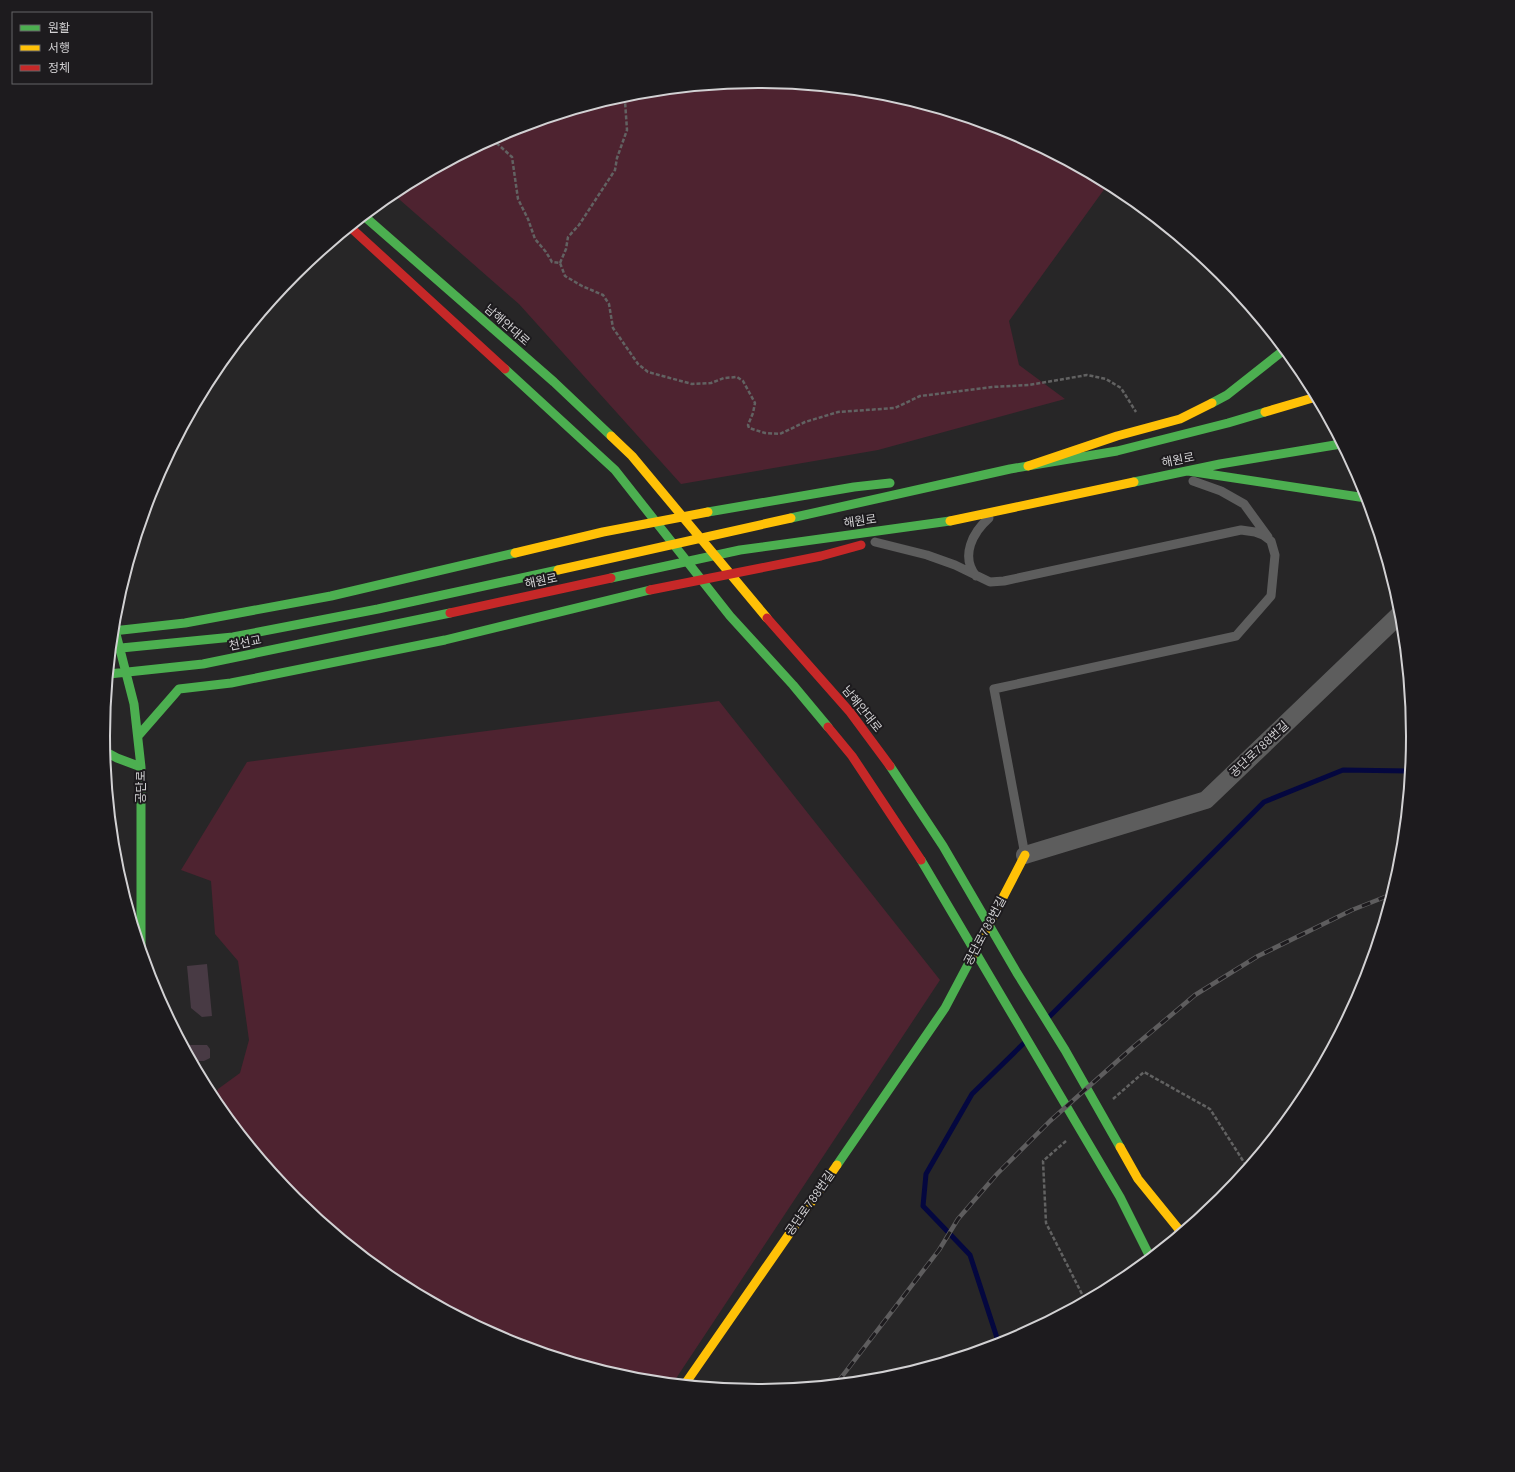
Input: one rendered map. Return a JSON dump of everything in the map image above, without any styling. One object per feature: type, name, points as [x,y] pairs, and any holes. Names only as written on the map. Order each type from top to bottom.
[{"type":"main road","name":"남해안대로","points":[[367,219],[554,382],[632,456],[749,597],[850,712],[885,760],[943,846],[1017,973],[1065,1050],[1138,1179]]},
{"type":"main road","points":[[353,230],[615,470],[730,616],[793,685],[852,756],[923,863],[1120,1197],[1148,1253]]},
{"type":"main road","points":[[1028,466],[1117,436],[1180,419],[1227,395],[1280,353]]},
{"type":"main road","name":"해원로","points":[[378,609],[1010,469],[1117,451],[1228,423],[1310,399]]},
{"type":"main road","name":"해원로","points":[[384,627],[740,550],[939,523],[1156,477],[1337,445]]},
{"type":"main road","points":[[924,479],[1010,469]]},
{"type":"main road","points":[[1188,471],[1359,497]]},
{"type":"main road","points":[[119,629],[185,623],[332,596],[603,532],[728,508],[901,482]]},
{"type":"main road","points":[[138,736],[179,688],[239,682],[445,640],[647,591],[820,556],[875,542],[939,523]]},
{"type":"main road","name":"천선교","points":[[115,649],[233,637],[378,609]]},
{"type":"main road","points":[[220,685],[190,678],[184,670],[179,653],[179,647],[190,632],[205,623],[225,616]]},
{"type":"main road","name":"천선교","points":[[113,674],[203,664],[384,627]]},
{"type":"main road","name":"공단로","points":[[117,640],[134,704],[142,767],[141,934]]},
{"type":"main road","points":[[110,754],[117,758],[142,767]]},
{"type":"main road","name":"공단로788번길","points":[[688,1380],[945,1008],[1025,855]]},
{"type":"main road","points":[[1138,1179],[1155,1214]]},
{"type":"main road","points":[[1138,1179],[1179,1228]]},
{"type":"street","name":"공단로788번길","points":[[1025,855],[1206,800],[1395,619]]},
{"type":"lane","points":[[1025,855],[994,689],[1236,636],[1271,596],[1276,555],[1271,541],[1244,504],[1221,491],[1197,482],[1156,477]]},
{"type":"lane","points":[[976,576],[971,568],[969,560],[969,549],[973,537],[979,527],[990,517],[1005,509]]},
{"type":"lane","points":[[875,542],[927,555],[955,565],[990,582],[1004,581],[1241,530],[1255,532],[1271,541]]},
{"type":"path","points":[[625,101],[627,130],[617,158],[615,170],[579,225],[568,237],[566,249],[560,263],[566,276],[582,286],[603,295],[609,304],[612,328],[638,364],[648,372],[692,384],[711,383],[724,378],[736,377],[743,381],[755,404],[748,425],[749,428],[765,434],[780,434],[805,422],[838,412],[895,408],[920,396],[992,387],[1029,385],[1087,375],[1106,379],[1120,388],[1146,428]]},
{"type":"path","points":[[496,143],[512,158],[518,199],[528,219],[535,239],[552,262],[560,263]]},
{"type":"shaded area","points":[[758,88],[800,89],[884,100],[966,122],[1005,137],[1044,155],[1105,189],[1009,321],[1019,365],[1065,399],[878,450],[681,484],[519,304],[397,197],[471,155],[510,137],[549,122],[631,100],[715,89]]},
{"type":"shaded area","points":[[719,701],[940,980],[676,1378],[631,1372],[549,1350],[510,1335],[471,1317],[433,1297],[397,1275],[330,1223],[299,1194],[270,1163],[243,1130],[219,1096],[217,1093],[218,1089],[240,1073],[249,1040],[238,961],[215,934],[211,881],[181,870],[247,762]]},
{"type":"building","points":[[207,964],[212,1016],[202,1017],[191,1008],[187,966]]},
{"type":"building","points":[[188,1045],[207,1045],[210,1049],[210,1058],[204,1061],[197,1061]]},
{"type":"waterway","points":[[1049,1017],[1264,802],[1343,770],[1404,771]]},
{"type":"waterway","points":[[997,1338],[970,1255],[923,1206],[926,1174],[972,1094],[1023,1044]]},
{"type":"railway","points":[[841,1378],[939,1250],[958,1219],[997,1174],[1050,1121],[1132,1048],[1195,995],[1258,956],[1352,910],[1385,897]]},
{"type":"traffic: fast","points":[[367,219],[554,382],[611,436]]},
{"type":"traffic: fast","points":[[1212,403],[1227,395],[1280,353]]},
{"type":"traffic: fast","points":[[505,369],[615,470],[730,616],[793,685],[828,727]]},
{"type":"traffic: fast","points":[[791,518],[1010,469],[1117,451],[1228,423],[1265,412]]},
{"type":"traffic: fast","points":[[1134,482],[1220,464],[1337,445]]},
{"type":"traffic: fast","points":[[1188,471],[1359,497]]},
{"type":"traffic: fast","points":[[708,512],[854,487],[890,483]]},
{"type":"traffic: fast","points":[[611,578],[740,550],[950,521]]},
{"type":"traffic: fast","points":[[119,630],[185,623],[331,596],[515,553]]},
{"type":"traffic: fast","points":[[115,649],[233,637],[378,609],[558,570]]},
{"type":"traffic: fast","points":[[138,736],[179,689],[231,683],[445,640],[650,590]]},
{"type":"traffic: fast","points":[[113,674],[203,664],[450,613]]},
{"type":"traffic: fast","points":[[117,638],[134,704],[141,767],[141,934]]},
{"type":"traffic: fast","points":[[110,754],[141,767]]},
{"type":"traffic: fast","points":[[890,766],[943,846],[1017,973],[1065,1050],[1120,1147]]},
{"type":"traffic: fast","points":[[921,860],[1120,1197],[1148,1253]]},
{"type":"traffic: fast","points":[[837,1165],[945,1008],[973,955]]},
{"type":"traffic: slow","points":[[1265,412],[1310,399]]},
{"type":"traffic: slow","points":[[1028,466],[1117,436],[1180,419],[1212,403]]},
{"type":"traffic: slow","points":[[611,436],[632,456],[767,618]]},
{"type":"traffic: slow","points":[[950,521],[1134,482]]},
{"type":"traffic: slow","points":[[515,553],[603,532],[708,512]]},
{"type":"traffic: slow","points":[[558,570],[791,518]]},
{"type":"traffic: slow","points":[[973,955],[1025,855]]},
{"type":"traffic: slow","points":[[1120,1147],[1138,1179],[1178,1229]]},
{"type":"traffic: slow","points":[[688,1380],[837,1165]]},
{"type":"traffic: jam","points":[[353,230],[505,369]]},
{"type":"traffic: jam","points":[[650,590],[821,556],[861,545]]},
{"type":"traffic: jam","points":[[450,613],[611,578]]},
{"type":"traffic: jam","points":[[767,618],[850,712],[890,766]]},
{"type":"traffic: jam","points":[[828,727],[852,756],[921,860]]}]
